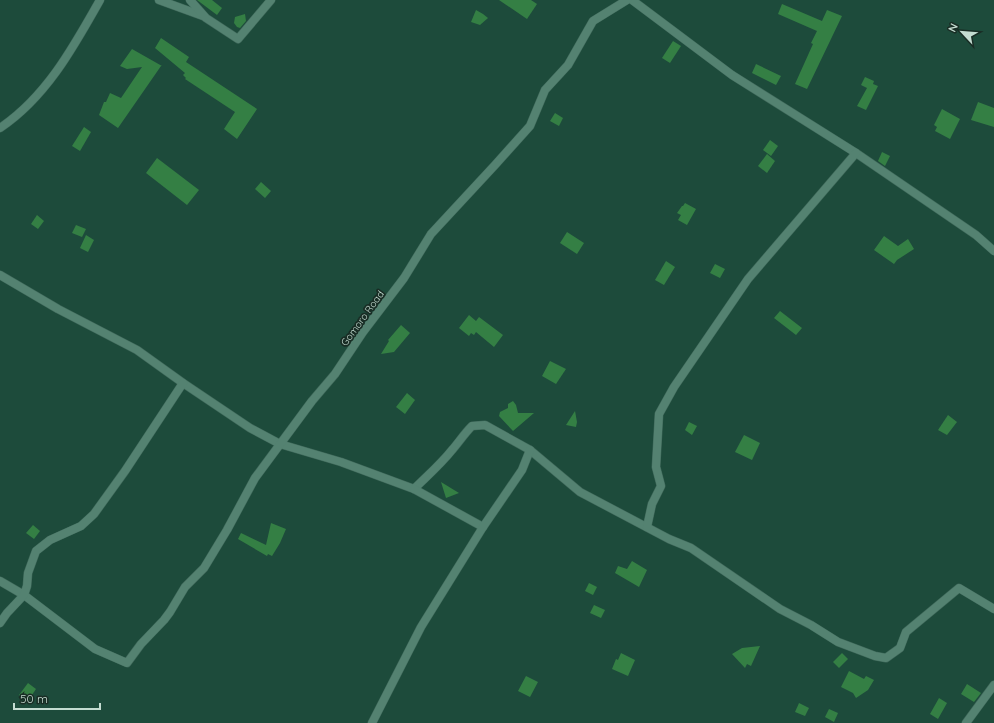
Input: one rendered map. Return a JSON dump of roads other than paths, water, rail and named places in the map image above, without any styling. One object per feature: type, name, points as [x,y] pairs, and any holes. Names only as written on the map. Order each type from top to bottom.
[{"type":"street","points":[[0,128],[14,119],[48,83],[73,49],[100,0]]},
{"type":"street","points":[[159,0],[206,18],[238,39],[271,0]]},
{"type":"street","points":[[190,0],[206,18]]},
{"type":"street","name":"Gomoro Road","points":[[24,595],[95,649],[127,663],[141,644],[168,616],[185,587],[204,568],[227,530],[255,478],[312,401],[335,374],[363,332],[404,278],[431,234],[495,166],[530,126],[545,90],[568,65],[593,21],[627,0]]},
{"type":"street","points":[[632,0],[732,75],[856,153],[976,235],[994,251]]},
{"type":"street","points":[[647,527],[652,504],[661,486],[656,467],[659,414],[674,387],[748,279],[856,153]]},
{"type":"street","points":[[0,275],[58,309],[137,350],[250,428],[280,444],[341,462],[414,489],[483,527]]},
{"type":"street","points":[[0,623],[6,613],[24,595],[27,586],[28,573],[36,551],[50,540],[81,526],[94,514],[125,471],[183,383]]},
{"type":"street","points":[[414,489],[448,455],[461,437],[472,426],[485,425],[530,450],[580,492],[690,548],[780,609],[811,625],[838,642],[875,656],[886,658],[900,648],[906,632],[959,588],[994,609]]},
{"type":"street","points":[[372,723],[421,627],[483,527],[522,470],[530,450]]},
{"type":"street","points":[[0,582],[24,595]]},
{"type":"street","points":[[966,723],[994,685]]}]
